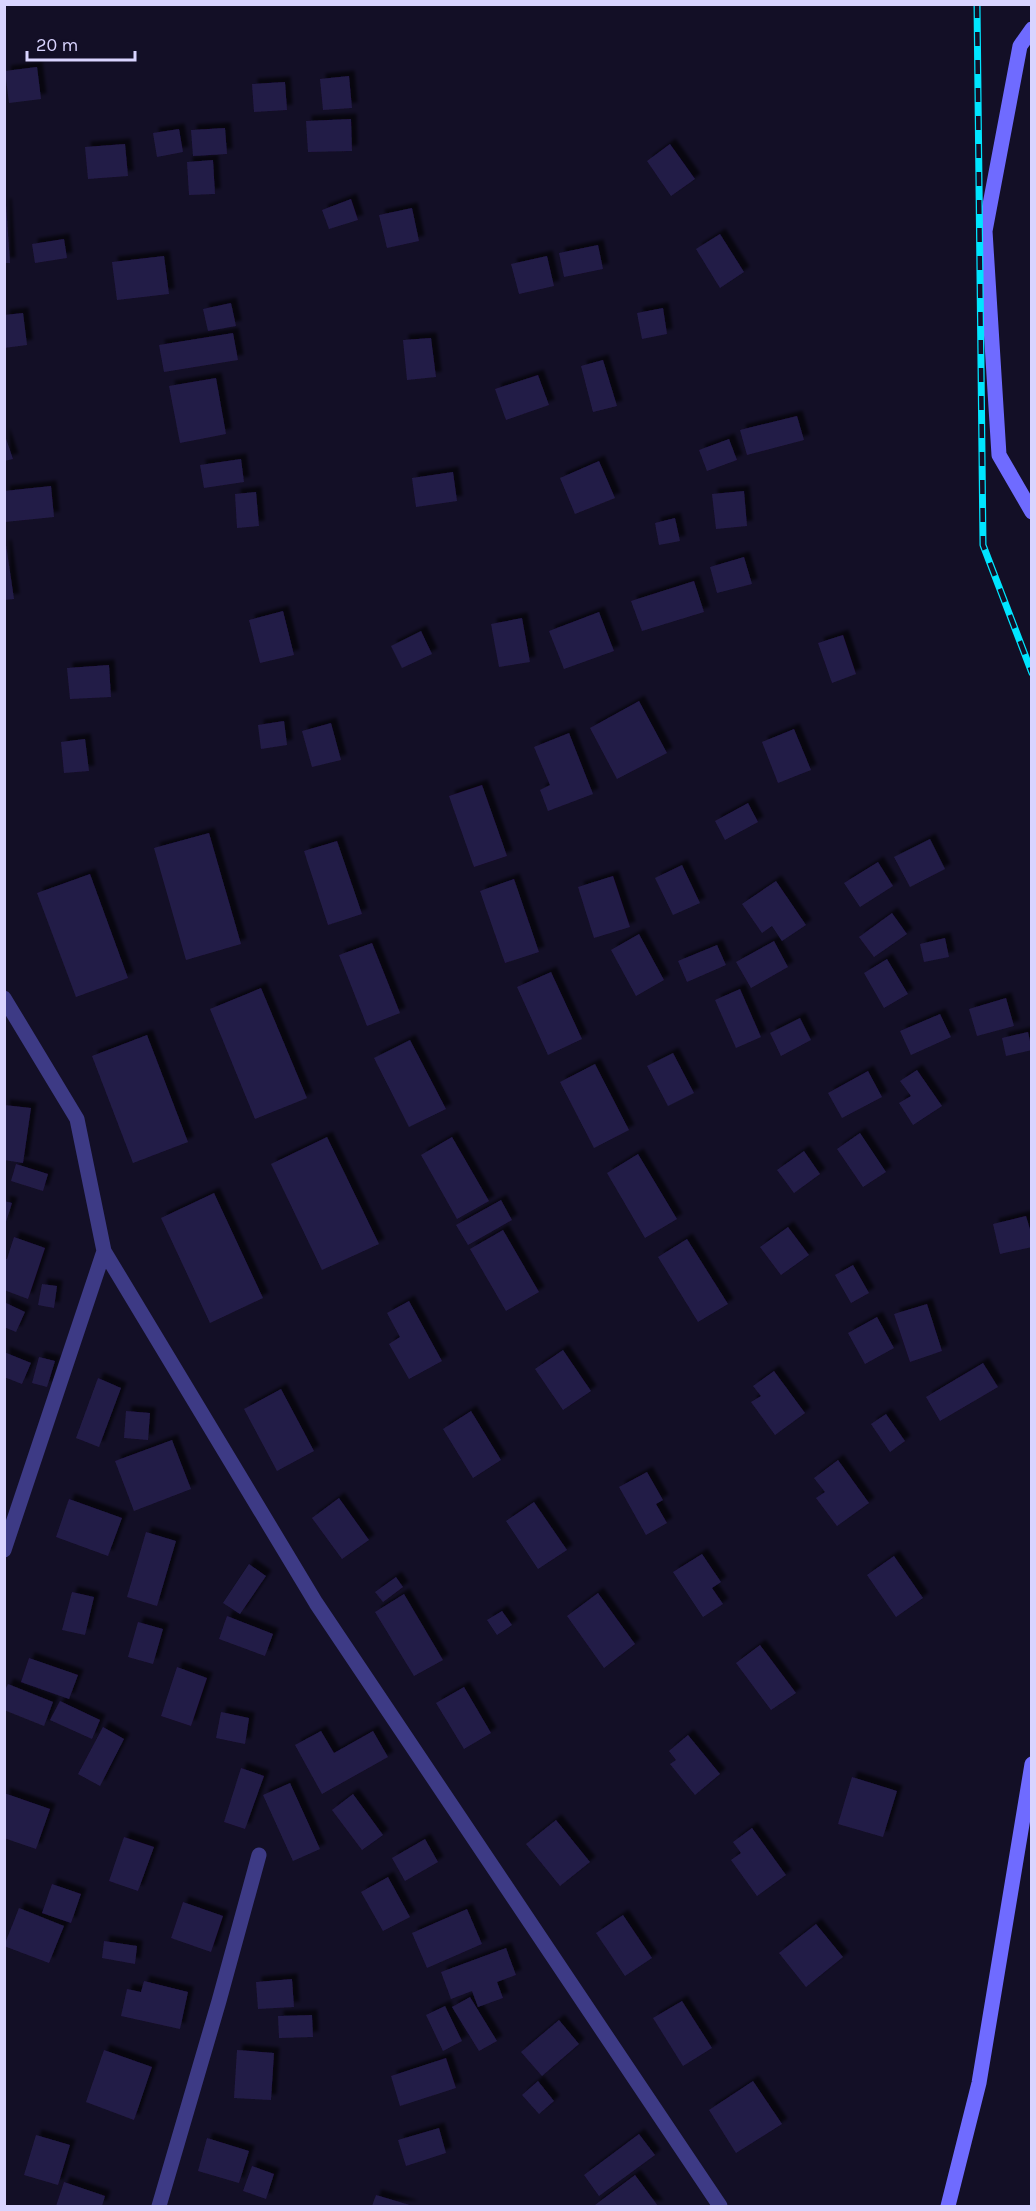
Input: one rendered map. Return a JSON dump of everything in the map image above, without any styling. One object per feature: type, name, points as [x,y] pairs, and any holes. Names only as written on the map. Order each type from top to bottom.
[{"type":"street","points":[[1032,29],[1020,46],[986,231],[999,455],[1032,512]]},
{"type":"street","points":[[4,998],[77,1119],[104,1251],[316,1603],[720,2206]]},
{"type":"street","points":[[4,1550],[104,1251]]},
{"type":"street","points":[[948,2206],[979,2083],[1032,1764]]},
{"type":"street","points":[[159,2206],[259,1855]]},
{"type":"building","points":[[37,67],[41,99],[9,103],[5,71]]},
{"type":"building","points":[[349,76],[352,108],[323,110],[320,79]]},
{"type":"building","points":[[285,82],[287,110],[254,112],[252,84]]},
{"type":"building","points":[[351,119],[352,151],[308,152],[306,121]]},
{"type":"building","points":[[225,128],[227,154],[193,156],[191,130]]},
{"type":"building","points":[[179,129],[183,152],[157,157],[153,133]]},
{"type":"building","points":[[125,144],[128,176],[88,179],[85,147]]},
{"type":"building","points":[[670,144],[695,179],[671,196],[647,161]]},
{"type":"building","points":[[213,160],[215,194],[189,195],[187,162]]},
{"type":"building","points":[[351,199],[358,220],[329,229],[322,210]]},
{"type":"building","points":[[4,204],[6,204],[10,263],[4,263]]},
{"type":"building","points":[[412,208],[419,241],[387,248],[379,215]]},
{"type":"building","points":[[720,234],[744,272],[720,288],[696,249]]},
{"type":"building","points":[[64,239],[67,258],[35,263],[32,244]]},
{"type":"building","points":[[598,245],[603,269],[564,277],[559,253]]},
{"type":"building","points":[[164,256],[169,294],[117,300],[112,262]]},
{"type":"building","points":[[547,256],[554,286],[519,294],[511,264]]},
{"type":"building","points":[[231,303],[236,326],[208,331],[203,309]]},
{"type":"building","points":[[663,308],[667,334],[642,339],[637,313]]},
{"type":"building","points":[[23,313],[27,345],[4,348],[4,315]]},
{"type":"building","points":[[233,333],[238,360],[164,372],[159,345]]},
{"type":"building","points":[[431,338],[436,377],[407,380],[403,340]]},
{"type":"building","points":[[603,360],[617,406],[593,412],[581,366]]},
{"type":"building","points":[[538,375],[549,405],[506,420],[495,389]]},
{"type":"building","points":[[216,378],[226,434],[180,443],[169,386]]},
{"type":"building","points":[[797,416],[804,440],[747,455],[740,430]]},
{"type":"building","points":[[4,433],[13,459],[4,461]]},
{"type":"building","points":[[729,439],[737,460],[707,471],[699,450]]},
{"type":"building","points":[[241,459],[244,482],[204,488],[200,465]]},
{"type":"building","points":[[599,461],[615,498],[575,514],[560,478]]},
{"type":"building","points":[[453,472],[457,501],[416,507],[412,478]]},
{"type":"building","points":[[51,486],[54,517],[5,522],[4,491]]},
{"type":"building","points":[[744,491],[747,526],[716,529],[712,494]]},
{"type":"building","points":[[256,492],[259,526],[237,528],[235,494]]},
{"type":"building","points":[[675,518],[680,541],[659,545],[655,523]]},
{"type":"building","points":[[6,545],[14,599],[4,600],[4,546]]},
{"type":"building","points":[[744,557],[752,584],[717,593],[710,567]]},
{"type":"building","points":[[694,581],[704,612],[642,631],[631,601]]},
{"type":"building","points":[[283,611],[294,655],[260,663],[249,620]]},
{"type":"building","points":[[599,612],[614,651],[564,669],[549,631]]},
{"type":"building","points":[[522,618],[530,662],[499,667],[491,624]]},
{"type":"building","points":[[421,631],[432,654],[402,668],[391,646]]},
{"type":"building","points":[[843,635],[856,674],[832,683],[818,643]]},
{"type":"building","points":[[109,665],[111,697],[70,699],[67,668]]},
{"type":"building","points":[[639,701],[667,753],[617,779],[590,728]]},
{"type":"building","points":[[284,721],[287,745],[261,749],[258,725]]},
{"type":"building","points":[[331,723],[341,760],[312,767],[302,731]]},
{"type":"building","points":[[794,729],[811,770],[778,783],[762,742]]},
{"type":"building","points":[[569,733],[593,794],[548,811],[540,790],[550,785],[534,747]]},
{"type":"building","points":[[85,739],[89,771],[64,773],[61,742]]},
{"type":"building","points":[[482,785],[507,856],[474,867],[449,796]]},
{"type":"building","points":[[748,803],[758,822],[725,840],[715,821]]},
{"type":"building","points":[[209,833],[241,944],[186,960],[154,848]]},
{"type":"building","points":[[930,839],[945,869],[910,887],[894,857]]},
{"type":"building","points":[[337,841],[362,914],[328,925],[304,851]]},
{"type":"building","points":[[878,862],[893,886],[860,907],[844,883]]},
{"type":"building","points":[[682,865],[700,903],[673,915],[655,878]]},
{"type":"building","points":[[90,874],[128,978],[76,997],[37,893]]},
{"type":"building","points":[[613,876],[630,927],[594,938],[578,887]]},
{"type":"building","points":[[514,879],[539,952],[505,963],[480,891]]},
{"type":"building","points":[[776,881],[806,925],[782,941],[772,926],[762,933],[742,904]]},
{"type":"building","points":[[892,913],[907,934],[874,957],[859,937]]},
{"type":"building","points":[[639,934],[664,980],[636,996],[611,950]]},
{"type":"building","points":[[945,938],[949,957],[924,962],[920,944]]},
{"type":"building","points":[[774,941],[788,967],[751,988],[736,962]]},
{"type":"building","points":[[372,943],[400,1013],[367,1026],[339,955]]},
{"type":"building","points":[[717,945],[726,965],[687,982],[678,961]]},
{"type":"building","points":[[887,959],[908,994],[884,1008],[864,973]]},
{"type":"building","points":[[551,972],[582,1039],[548,1055],[517,987]]},
{"type":"building","points":[[261,988],[307,1098],[255,1119],[210,1009]]},
{"type":"building","points":[[740,989],[761,1037],[736,1048],[715,1000]]},
{"type":"building","points":[[1006,998],[1014,1026],[977,1036],[969,1009]]},
{"type":"building","points":[[940,1014],[951,1037],[911,1055],[900,1031]]},
{"type":"building","points":[[800,1018],[811,1040],[781,1056],[770,1033]]},
{"type":"building","points":[[1028,1032],[1032,1050],[1006,1056],[1002,1038]]},
{"type":"building","points":[[147,1035],[188,1142],[133,1163],[92,1056]]},
{"type":"building","points":[[410,1040],[446,1109],[409,1127],[374,1058]]},
{"type":"building","points":[[673,1053],[694,1093],[668,1106],[647,1066]]},
{"type":"building","points":[[595,1064],[629,1130],[594,1148],[560,1082]]},
{"type":"building","points":[[917,1070],[942,1106],[913,1125],[899,1103],[911,1096],[900,1081]]},
{"type":"building","points":[[868,1071],[882,1097],[842,1118],[828,1093]]},
{"type":"building","points":[[4,1105],[31,1108],[23,1163],[4,1160]]},
{"type":"building","points":[[860,1133],[886,1172],[863,1187],[837,1149]]},
{"type":"building","points":[[327,1137],[379,1244],[322,1270],[271,1164]]},
{"type":"building","points":[[452,1137],[489,1201],[457,1219],[421,1155]]},
{"type":"building","points":[[804,1151],[820,1174],[794,1193],[777,1170]]},
{"type":"building","points":[[638,1154],[677,1219],[645,1238],[607,1173]]},
{"type":"building","points":[[16,1164],[48,1174],[43,1191],[11,1181]]},
{"type":"building","points":[[214,1193],[263,1298],[210,1323],[161,1218]]},
{"type":"building","points":[[501,1200],[512,1220],[468,1245],[456,1225]]},
{"type":"building","points":[[4,1201],[12,1203],[5,1225],[4,1225]]},
{"type":"building","points":[[1026,1216],[1032,1236],[1032,1247],[1000,1254],[993,1224]]},
{"type":"building","points":[[788,1227],[809,1255],[781,1275],[760,1247]]},
{"type":"building","points":[[503,1230],[539,1292],[506,1311],[470,1249]]},
{"type":"building","points":[[14,1237],[45,1248],[28,1299],[4,1290],[4,1258],[7,1259]]},
{"type":"building","points":[[687,1239],[728,1304],[698,1322],[658,1257]]},
{"type":"building","points":[[853,1265],[869,1293],[851,1303],[835,1275]]},
{"type":"building","points":[[42,1284],[57,1286],[54,1308],[38,1305]]},
{"type":"building","points":[[409,1301],[442,1361],[409,1379],[389,1344],[400,1337],[387,1313]]},
{"type":"building","points":[[4,1302],[25,1312],[16,1332],[4,1327]]},
{"type":"building","points":[[927,1304],[942,1351],[910,1362],[894,1314]]},
{"type":"building","points":[[877,1317],[894,1348],[865,1364],[848,1333]]},
{"type":"building","points":[[563,1350],[591,1391],[563,1410],[535,1369]]},
{"type":"building","points":[[4,1352],[31,1363],[22,1384],[4,1377]]},
{"type":"building","points":[[39,1357],[55,1361],[47,1387],[32,1383]]},
{"type":"building","points":[[983,1363],[998,1387],[940,1421],[926,1397]]},
{"type":"building","points":[[774,1371],[805,1413],[775,1435],[751,1402],[761,1396],[753,1386]]},
{"type":"building","points":[[98,1378],[121,1388],[99,1447],[76,1438]]},
{"type":"building","points":[[281,1389],[314,1451],[277,1471],[244,1409]]},
{"type":"building","points":[[126,1411],[150,1413],[148,1440],[124,1438]]},
{"type":"building","points":[[471,1411],[501,1460],[473,1478],[443,1429]]},
{"type":"building","points":[[886,1414],[905,1441],[890,1452],[871,1424]]},
{"type":"building","points":[[172,1440],[191,1489],[134,1511],[115,1461]]},
{"type":"building","points":[[838,1460],[869,1503],[837,1526],[816,1498],[825,1492],[814,1478]]},
{"type":"building","points":[[647,1472],[663,1500],[656,1504],[667,1523],[646,1535],[619,1487]]},
{"type":"building","points":[[339,1498],[369,1540],[342,1559],[312,1518]]},
{"type":"building","points":[[69,1499],[122,1518],[108,1556],[56,1537]]},
{"type":"building","points":[[534,1502],[567,1550],[538,1569],[506,1521]]},
{"type":"building","points":[[146,1532],[176,1541],[157,1606],[127,1597]]},
{"type":"building","points":[[702,1554],[721,1582],[712,1588],[723,1604],[703,1617],[673,1572]]},
{"type":"building","points":[[894,1556],[923,1598],[896,1617],[867,1575]]},
{"type":"building","points":[[249,1564],[266,1576],[240,1614],[223,1603]]},
{"type":"building","points":[[396,1577],[403,1587],[383,1602],[375,1592]]},
{"type":"building","points":[[72,1592],[94,1597],[85,1635],[62,1630]]},
{"type":"building","points":[[598,1593],[635,1644],[604,1668],[567,1616]]},
{"type":"building","points":[[404,1594],[443,1660],[414,1676],[375,1612]]},
{"type":"building","points":[[502,1611],[512,1625],[497,1635],[487,1620]]},
{"type":"building","points":[[227,1616],[273,1634],[265,1656],[219,1639]]},
{"type":"building","points":[[138,1622],[163,1629],[153,1664],[128,1657]]},
{"type":"building","points":[[760,1645],[796,1693],[771,1710],[736,1663]]},
{"type":"building","points":[[29,1658],[78,1675],[69,1699],[21,1682]]},
{"type":"building","points":[[177,1667],[207,1678],[191,1726],[161,1716]]},
{"type":"building","points":[[8,1684],[53,1702],[44,1726],[4,1710],[4,1692]]},
{"type":"building","points":[[464,1687],[491,1733],[464,1749],[436,1703]]},
{"type":"building","points":[[60,1701],[100,1720],[92,1739],[50,1720]]},
{"type":"building","points":[[221,1712],[249,1718],[245,1744],[216,1738]]},
{"type":"building","points":[[103,1727],[124,1739],[100,1786],[78,1774]]},
{"type":"building","points":[[321,1731],[334,1753],[373,1731],[388,1757],[322,1794],[295,1745]]},
{"type":"building","points":[[688,1735],[720,1774],[695,1795],[670,1764],[676,1760],[669,1751]]},
{"type":"building","points":[[241,1768],[264,1776],[245,1829],[224,1822]]},
{"type":"building","points":[[852,1777],[897,1791],[883,1837],[838,1824]]},
{"type":"building","points":[[290,1783],[320,1849],[293,1861],[263,1795]]},
{"type":"building","points":[[4,1793],[50,1809],[36,1849],[4,1838]]},
{"type":"building","points":[[353,1794],[383,1835],[362,1850],[332,1810]]},
{"type":"building","points":[[556,1820],[590,1862],[560,1886],[526,1844]]},
{"type":"building","points":[[752,1828],[786,1875],[757,1896],[731,1860],[741,1853],[733,1842]]},
{"type":"building","points":[[124,1837],[154,1847],[138,1891],[109,1881]]},
{"type":"building","points":[[425,1839],[438,1862],[405,1881],[392,1858]]},
{"type":"building","points":[[388,1877],[410,1917],[383,1931],[361,1892]]},
{"type":"building","points":[[52,1884],[81,1894],[71,1923],[42,1913]]},
{"type":"building","points":[[183,1902],[223,1916],[211,1952],[171,1938]]},
{"type":"building","points":[[19,1908],[64,1926],[49,1963],[4,1946]]},
{"type":"building","points":[[467,1909],[482,1944],[427,1968],[412,1933]]},
{"type":"building","points":[[623,1915],[652,1958],[625,1976],[596,1933]]},
{"type":"building","points":[[816,1924],[843,1957],[806,1987],[779,1953]]},
{"type":"building","points":[[104,1941],[137,1946],[135,1964],[102,1958]]},
{"type":"building","points":[[506,1948],[516,1975],[497,1982],[503,1998],[478,2007],[472,1991],[451,1999],[441,1972]]},
{"type":"building","points":[[292,1979],[294,2007],[258,2009],[256,1982]]},
{"type":"building","points":[[144,1981],[188,1992],[180,2029],[121,2016],[127,1989],[141,1992]]},
{"type":"building","points":[[470,1997],[497,2041],[479,2051],[452,2007]]},
{"type":"building","points":[[682,2001],[712,2048],[683,2066],[653,2018]]},
{"type":"building","points":[[445,2006],[462,2041],[443,2051],[426,2015]]},
{"type":"building","points":[[312,2015],[313,2037],[279,2038],[278,2016]]},
{"type":"building","points":[[559,2020],[579,2044],[542,2076],[521,2052]]},
{"type":"building","points":[[104,2050],[152,2067],[134,2120],[86,2102]]},
{"type":"building","points":[[237,2050],[274,2053],[271,2100],[234,2098]]},
{"type":"building","points":[[446,2058],[456,2088],[400,2106],[391,2076]]},
{"type":"building","points":[[538,2081],[554,2101],[539,2114],[522,2095]]},
{"type":"building","points":[[753,2081],[782,2124],[736,2153],[709,2110]]},
{"type":"building","points":[[439,2128],[446,2153],[406,2166],[398,2140]]},
{"type":"building","points":[[639,2134],[655,2155],[599,2196],[584,2175]]},
{"type":"building","points":[[36,2135],[70,2145],[58,2185],[24,2175]]},
{"type":"building","points":[[207,2138],[249,2151],[239,2183],[198,2171]]},
{"type":"building","points":[[252,2166],[274,2174],[266,2199],[243,2191]]},
{"type":"building","points":[[635,2175],[658,2206],[595,2205]]},
{"type":"building","points":[[64,2182],[105,2196],[102,2206],[56,2206]]},
{"type":"building","points":[[376,2195],[413,2206],[372,2206]]},
{"type":"railway","points":[[977,4],[983,545],[1032,673]]}]
